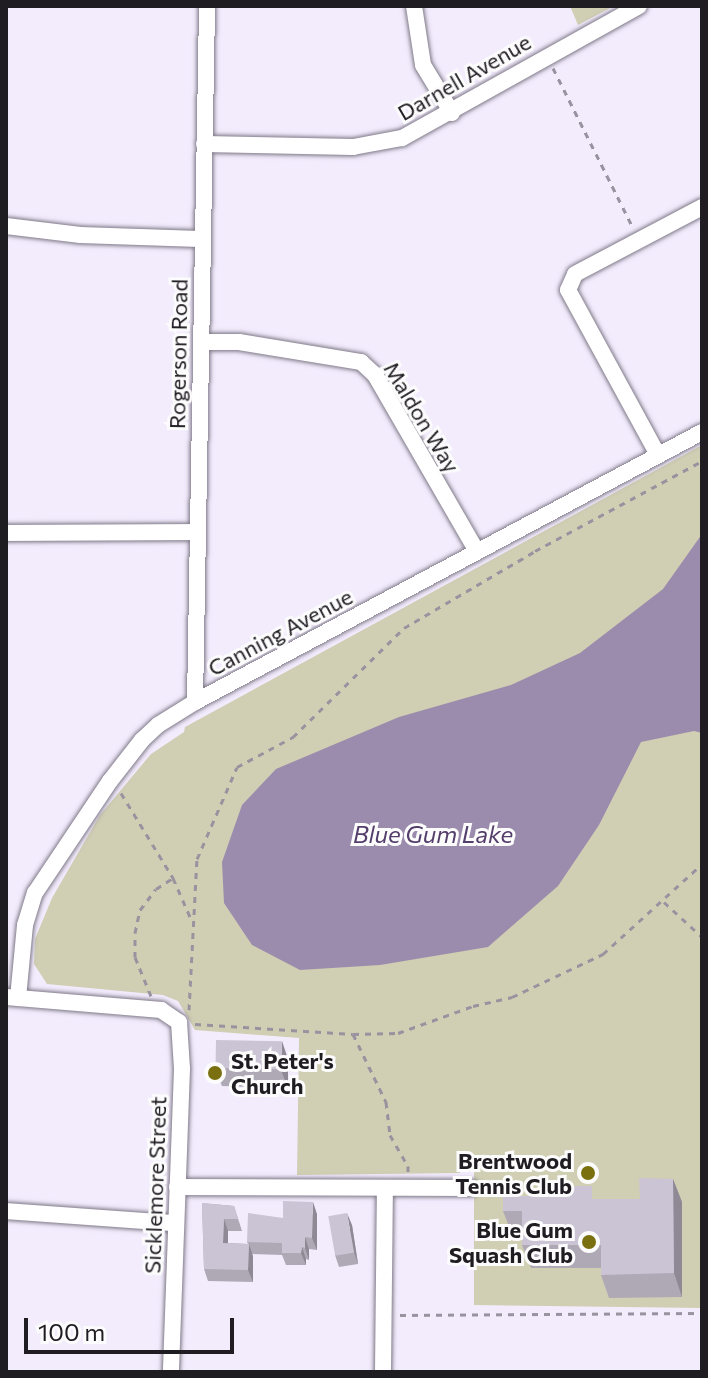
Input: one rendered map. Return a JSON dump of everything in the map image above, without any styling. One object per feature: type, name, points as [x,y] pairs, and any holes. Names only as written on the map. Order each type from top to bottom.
[{"type":"street","name":"Rogerson Road","points":[[195,702],[202,342],[200,239],[207,6]]},
{"type":"street","points":[[414,6],[423,65],[452,113]]},
{"type":"street","name":"Darnell Avenue","points":[[204,144],[353,147],[402,138],[452,113],[546,55],[639,6]]},
{"type":"street","points":[[658,455],[568,290],[575,274],[702,207]]},
{"type":"street","points":[[6,226],[80,235],[200,239]]},
{"type":"street","name":"Maldon Way","points":[[202,342],[239,342],[361,362],[375,375],[477,552]]},
{"type":"street","name":"Canning Avenue","points":[[12,998],[29,908],[50,867],[142,740],[195,702],[702,432]]},
{"type":"street","points":[[6,533],[196,532]]},
{"type":"street","points":[[12,998],[157,1005]]},
{"type":"street","name":"Sicklemore Street","points":[[157,1005],[177,1018],[181,1032],[171,1372]]},
{"type":"street","points":[[177,1187],[471,1188]]},
{"type":"street","points":[[383,1372],[385,1189]]},
{"type":"street","points":[[6,1211],[175,1223]]},
{"type":"path","points":[[546,55],[639,240]]},
{"type":"path","points":[[702,461],[535,551],[404,628],[293,737],[237,767],[197,859],[191,920],[188,1013],[195,1024],[353,1034],[398,1033],[512,997],[603,954],[657,902],[664,902],[702,937]]},
{"type":"path","points":[[110,781],[119,789],[173,878],[191,920]]},
{"type":"path","points":[[664,902],[702,864]]},
{"type":"path","points":[[157,1005],[135,957],[135,933],[140,910],[156,889],[173,878]]},
{"type":"path","points":[[353,1034],[386,1102],[390,1135],[408,1166],[409,1189]]},
{"type":"path","points":[[384,1315],[702,1313]]},
{"type":"shaded area","points":[[570,6],[614,6],[578,25]]},
{"type":"shaded area","points":[[702,445],[702,1308],[474,1305],[474,1169],[460,1168],[460,1173],[297,1175],[299,1038],[195,1030],[178,1001],[163,995],[47,984],[34,964],[35,939],[52,898],[100,815],[151,754],[184,732],[185,727]]},
{"type":"water","name":"Blue Gum Lake","points":[[702,534],[702,733],[694,731],[641,742],[599,825],[558,886],[488,947],[380,965],[300,970],[252,945],[224,903],[222,862],[242,805],[276,769],[399,717],[511,685],[580,653],[663,589]]},
{"type":"building","points":[[216,1040],[282,1041],[282,1069],[216,1068]]},
{"type":"building","points":[[639,1178],[673,1179],[674,1273],[601,1275],[601,1245],[522,1245],[522,1211],[503,1211],[503,1196],[565,1196],[565,1186],[592,1186],[592,1199],[640,1199]]},
{"type":"building","points":[[283,1201],[313,1202],[312,1238],[305,1237],[305,1248],[302,1247],[301,1253],[282,1253],[282,1243],[247,1242],[248,1213],[283,1218]]},
{"type":"building","points":[[202,1203],[234,1206],[238,1219],[224,1219],[223,1243],[249,1244],[248,1270],[204,1269]]},
{"type":"building","points":[[347,1213],[354,1252],[335,1256],[328,1216]]},
{"type":"place","name":"St. Peter's Church","points":[[215,1073]]},
{"type":"place","name":"Brentwood Tennis Club","points":[[588,1173]]},
{"type":"place","name":"Blue Gum Squash Club","points":[[589,1242]]}]
